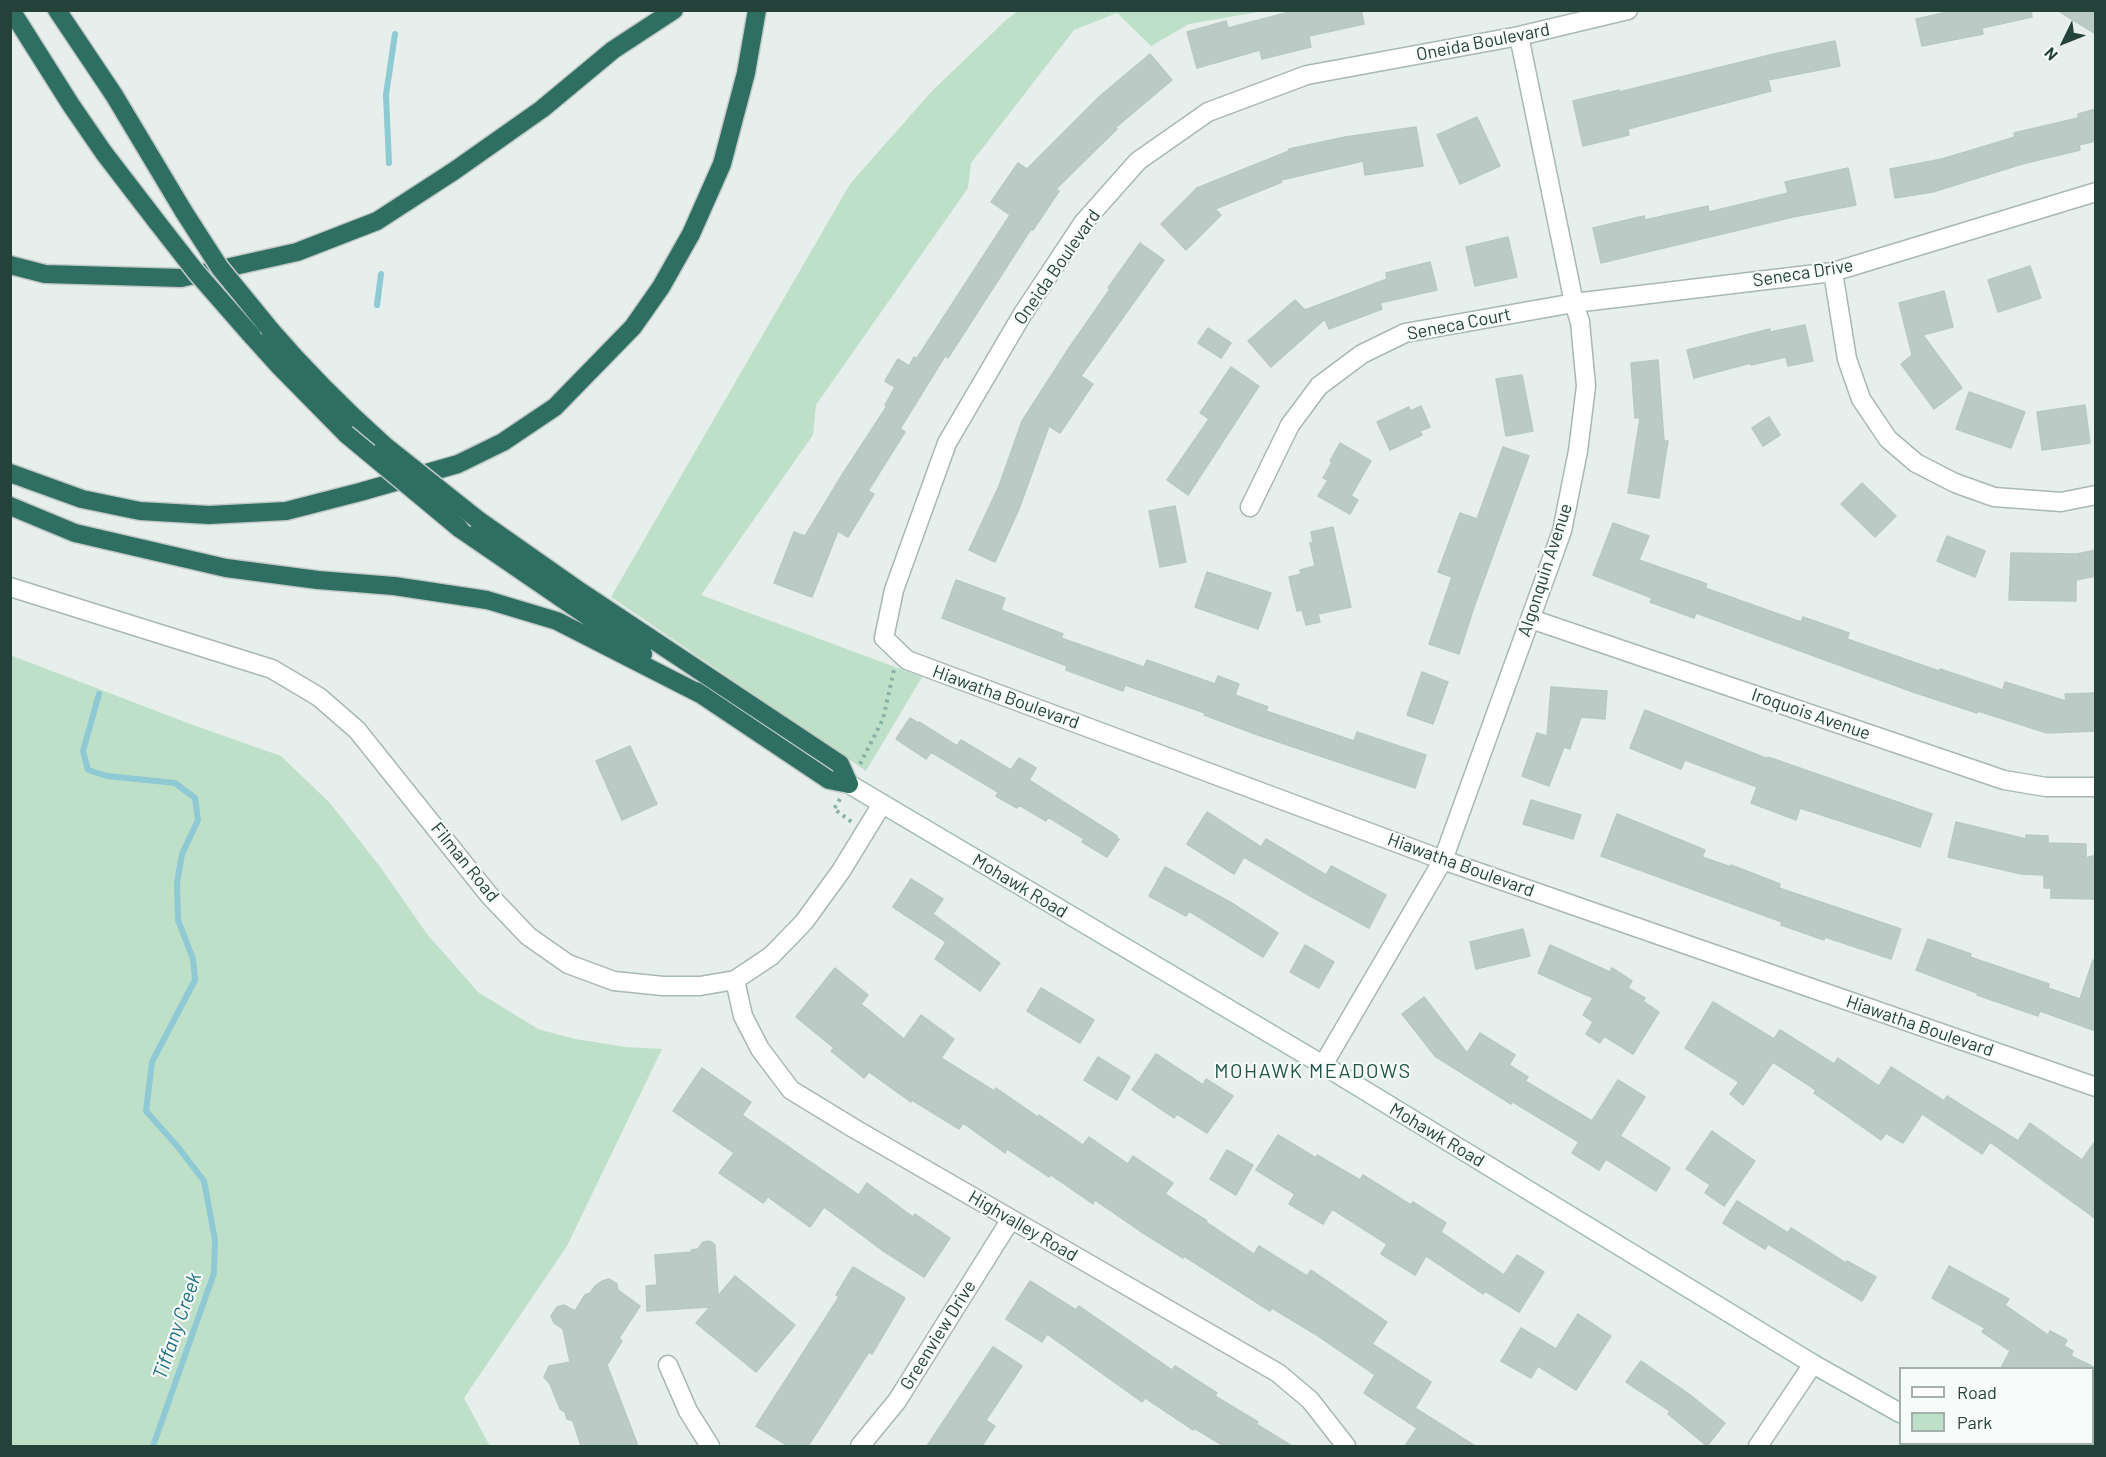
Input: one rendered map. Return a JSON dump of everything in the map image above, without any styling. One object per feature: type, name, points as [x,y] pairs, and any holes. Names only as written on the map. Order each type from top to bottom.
[{"type":"highway","points":[[11,10],[104,153],[196,272],[280,367],[346,434],[459,528],[829,780],[849,784]]},
{"type":"highway","points":[[57,10],[114,95],[220,268],[292,355],[348,413],[384,445],[477,519],[581,592],[840,765],[849,784]]},
{"type":"highway","points":[[63,10],[73,33]]},
{"type":"highway","points":[[10,265],[45,274],[181,278],[297,252],[377,221],[454,171],[542,109],[613,50],[674,10]]},
{"type":"highway","points":[[10,473],[82,499],[140,511],[209,515],[286,511],[458,464],[503,442],[555,407],[633,327],[661,286],[691,234],[722,164],[746,73],[757,12]]},
{"type":"highway","points":[[10,506],[75,533],[226,568],[318,580],[394,586],[487,600],[557,621],[704,696]]},
{"type":"street","name":"Oneida Boulevard","points":[[894,590],[947,443],[1022,315],[1083,224],[1138,161],[1208,112],[1307,75],[1519,36],[1628,10]]},
{"type":"street","name":"Algonquin Avenue","points":[[1323,1065],[1443,860],[1562,531],[1578,451],[1586,387],[1580,322],[1574,303],[1519,36]]},
{"type":"street","name":"Seneca Drive","points":[[1574,303],[1833,272],[2096,192]]},
{"type":"street","points":[[1833,272],[1847,359],[1861,399],[1888,439],[1916,463],[1954,483],[1994,497],[2061,502],[2096,495]]},
{"type":"street","name":"Seneca Court","points":[[1250,507],[1290,425],[1319,386],[1362,354],[1405,333],[1574,303]]},
{"type":"street","name":"Filman Road","points":[[10,587],[272,669],[319,697],[357,730],[489,895],[528,936],[568,964],[614,981],[663,986],[700,986],[735,980],[771,957],[804,922],[841,871],[882,804]]},
{"type":"street","name":"Hiawatha Boulevard","points":[[894,590],[884,638],[907,660],[1443,860],[2096,1087]]},
{"type":"street","name":"Iroquois Avenue","points":[[1531,619],[2004,780],[2046,787],[2096,787]]},
{"type":"street","name":"Mohawk Road","points":[[849,784],[1323,1065],[1813,1364],[1899,1412]]},
{"type":"street","name":"Highvalley Road","points":[[735,980],[743,1016],[760,1049],[791,1090],[1278,1373],[1310,1400],[1346,1446]]},
{"type":"street","name":"Greenview Drive","points":[[860,1446],[897,1401],[1011,1219]]},
{"type":"street","points":[[1758,1446],[1813,1364]]},
{"type":"street","points":[[668,1365],[688,1411],[710,1446]]},
{"type":"path","points":[[866,832],[834,809],[883,719],[894,670],[907,660]]},
{"type":"green space","points":[[1019,10],[1264,11],[1189,24],[1151,46],[1117,13],[1074,30],[971,163],[968,188],[816,405],[813,435],[701,595],[922,677],[866,771],[611,597],[850,184],[932,91]]},
{"type":"green space","points":[[10,655],[281,756],[330,803],[381,868],[427,934],[478,992],[538,1029],[575,1039],[626,1047],[662,1049],[567,1246],[464,1398],[490,1446],[11,1446]]},
{"type":"building","points":[[1297,10],[1361,10],[1364,24],[1309,36],[1311,47],[1262,59],[1260,50],[1197,68],[1187,32],[1226,21],[1228,28]]},
{"type":"building","points":[[1956,10],[2031,10],[2032,17],[1982,28],[1983,34],[1922,46],[1916,19]]},
{"type":"building","points":[[2057,10],[2096,10],[2096,34]]},
{"type":"building","points":[[1835,41],[1840,66],[1768,80],[1771,91],[1628,129],[1629,135],[1583,146],[1573,101]]},
{"type":"building","points":[[1150,54],[1172,80],[1115,128],[1117,129],[1056,189],[1059,191],[1033,230],[1031,229],[948,358],[945,356],[900,429],[905,432],[868,491],[874,494],[848,537],[838,531],[812,597],[774,583],[794,532],[805,536],[887,406],[885,405],[895,387],[885,381],[898,359],[909,366],[914,357],[917,358],[1010,215],[991,202],[1018,163],[1027,169],[1100,96]]},
{"type":"building","points":[[2096,109],[2096,141],[2079,145],[2080,150],[2022,164],[1933,192],[1895,198],[1890,169],[1942,159],[2015,137],[2014,133],[2078,118],[2078,114]]},
{"type":"building","points":[[1477,117],[1500,166],[1460,184],[1437,135]]},
{"type":"building","points":[[1416,127],[1423,166],[1365,175],[1363,161],[1281,180],[1282,182],[1215,209],[1221,215],[1186,250],[1161,224],[1197,188],[1289,151],[1289,149],[1345,137]]},
{"type":"building","points":[[1848,168],[1856,205],[1793,217],[1601,263],[1593,228],[1644,216],[1645,220],[1708,206],[1709,212],[1788,193],[1785,182]]},
{"type":"building","points":[[1508,237],[1517,277],[1475,286],[1466,247]]},
{"type":"building","points":[[1140,243],[1164,260],[1081,376],[1093,384],[1060,433],[1049,426],[1019,509],[995,562],[969,550],[999,486],[1022,421],[1110,289],[1108,288]]},
{"type":"building","points":[[1430,262],[1437,290],[1380,303],[1382,309],[1329,329],[1325,319],[1271,367],[1248,341],[1295,300],[1305,310],[1387,279],[1386,273]]},
{"type":"building","points":[[2030,266],[2041,298],[1998,312],[1988,280]]},
{"type":"building","points":[[1944,291],[1953,327],[1923,335],[1962,388],[1934,409],[1901,364],[1912,355],[1899,303]]},
{"type":"building","points":[[1805,325],[1813,361],[1788,366],[1786,357],[1751,365],[1751,363],[1694,378],[1687,350],[1770,329],[1770,332]]},
{"type":"building","points":[[1208,328],[1231,343],[1221,358],[1198,343]]},
{"type":"building","points":[[1658,360],[1664,441],[1668,441],[1659,498],[1628,493],[1640,418],[1635,418],[1631,363]]},
{"type":"building","points":[[1231,367],[1259,386],[1188,495],[1167,480],[1209,419],[1200,413]]},
{"type":"building","points":[[1522,375],[1533,431],[1506,436],[1496,379]]},
{"type":"building","points":[[1969,392],[2025,412],[2011,448],[1956,429]]},
{"type":"building","points":[[2085,405],[2090,443],[2042,450],[2037,412]]},
{"type":"building","points":[[1421,406],[1430,427],[1420,431],[1422,435],[1390,450],[1377,422],[1409,407],[1411,411]]},
{"type":"building","points":[[1769,417],[1780,435],[1763,446],[1752,428]]},
{"type":"building","points":[[1340,443],[1371,461],[1351,496],[1358,500],[1350,514],[1318,496],[1328,480],[1323,478]]},
{"type":"building","points":[[1503,447],[1529,456],[1459,654],[1429,644],[1452,577],[1438,572],[1460,513],[1477,519]]},
{"type":"building","points":[[1862,483],[1896,516],[1875,537],[1841,504]]},
{"type":"building","points":[[1175,506],[1186,562],[1160,567],[1149,511]]},
{"type":"building","points":[[1613,523],[1649,536],[1639,560],[1707,584],[1705,588],[1801,622],[1803,617],[1849,633],[1847,639],[1939,671],[1940,669],[2003,690],[2005,682],[2066,701],[2065,694],[2096,693],[2096,731],[2047,733],[1978,711],[1977,713],[1696,613],[1694,618],[1650,602],[1652,598],[1593,575]]},
{"type":"building","points":[[1333,527],[1351,607],[1318,614],[1320,622],[1306,625],[1302,610],[1297,611],[1289,577],[1301,574],[1300,570],[1315,566],[1310,543],[1313,542],[1311,532]]},
{"type":"building","points":[[1947,536],[1985,551],[1975,577],[1937,561]]},
{"type":"building","points":[[2096,550],[2096,576],[2076,580],[2076,601],[2009,600],[2011,553],[2077,554]]},
{"type":"building","points":[[1207,572],[1271,593],[1258,629],[1195,607]]},
{"type":"building","points":[[956,580],[1005,598],[1001,610],[1063,634],[1061,638],[1144,667],[1147,660],[1215,684],[1218,676],[1239,684],[1235,695],[1268,707],[1266,711],[1354,741],[1357,732],[1426,755],[1415,788],[1258,735],[1204,715],[1205,713],[1125,685],[1123,691],[1066,670],[1067,666],[942,618]]},
{"type":"building","points":[[1422,672],[1448,682],[1433,724],[1407,715]]},
{"type":"building","points":[[1551,687],[1607,691],[1605,719],[1581,717],[1570,749],[1564,747],[1549,786],[1522,776],[1537,733],[1547,736]]},
{"type":"building","points":[[1645,710],[1768,759],[1768,757],[1932,814],[1920,847],[1800,808],[1796,820],[1751,803],[1757,787],[1685,760],[1681,769],[1630,748]]},
{"type":"building","points":[[910,718],[957,746],[961,740],[1011,770],[1019,758],[1036,768],[1029,780],[1119,839],[1107,857],[1082,842],[1084,839],[1048,817],[1046,821],[1019,805],[1017,808],[996,796],[998,792],[931,752],[926,759],[896,739]]},
{"type":"building","points":[[630,746],[657,804],[622,820],[596,761]]},
{"type":"building","points":[[1531,800],[1581,815],[1573,839],[1523,824]]},
{"type":"building","points":[[1207,812],[1261,847],[1266,839],[1326,875],[1331,866],[1386,895],[1369,928],[1244,857],[1234,874],[1187,844]]},
{"type":"building","points":[[1617,814],[1705,850],[1702,857],[1731,867],[1731,865],[1780,884],[1779,888],[1901,929],[1891,959],[1781,925],[1782,922],[1601,856]]},
{"type":"building","points":[[1956,822],[2026,839],[2026,835],[2048,836],[2048,843],[2086,844],[2086,858],[2096,855],[2096,899],[2051,898],[2051,888],[2044,888],[2044,875],[2021,874],[1948,857]]},
{"type":"building","points":[[1165,867],[1230,902],[1278,933],[1263,957],[1189,911],[1186,916],[1149,896]]},
{"type":"building","points":[[911,879],[943,899],[933,914],[1000,963],[980,991],[935,959],[946,942],[893,907]]},
{"type":"building","points":[[1523,929],[1530,956],[1476,969],[1470,942]]},
{"type":"building","points":[[1928,939],[1971,954],[1970,957],[2049,984],[2048,988],[2080,999],[2093,960],[2096,961],[2096,1031],[2040,1011],[2038,1016],[1977,995],[1977,993],[1916,970]]},
{"type":"building","points":[[1305,945],[1334,962],[1319,988],[1290,972]]},
{"type":"building","points":[[1550,945],[1610,972],[1612,968],[1632,981],[1628,988],[1645,998],[1643,1001],[1659,1012],[1633,1054],[1604,1036],[1600,1043],[1586,1034],[1593,1022],[1583,1015],[1593,998],[1538,973]]},
{"type":"building","points":[[835,968],[868,995],[861,1004],[904,1039],[921,1015],[954,1039],[941,1058],[994,1091],[996,1088],[1083,1145],[1089,1137],[1128,1164],[1133,1156],[1173,1183],[1165,1194],[1254,1254],[1259,1246],[1307,1276],[1311,1270],[1387,1322],[1372,1344],[1431,1382],[1415,1408],[1475,1446],[1405,1446],[1417,1428],[1364,1393],[1375,1375],[1315,1334],[1272,1308],[1270,1311],[1140,1231],[1095,1200],[1093,1204],[1051,1175],[1049,1177],[1007,1149],[1005,1153],[963,1123],[959,1129],[912,1100],[911,1102],[869,1072],[864,1078],[831,1051],[834,1048],[796,1017]]},
{"type":"building","points":[[1041,988],[1094,1020],[1080,1043],[1027,1011]]},
{"type":"building","points":[[1424,997],[1467,1053],[1480,1033],[1515,1055],[1509,1065],[1528,1077],[1525,1081],[1592,1121],[1618,1080],[1645,1097],[1620,1136],[1670,1168],[1656,1191],[1606,1159],[1599,1170],[1572,1153],[1579,1142],[1513,1102],[1511,1104],[1435,1056],[1402,1014]]},
{"type":"building","points":[[1713,1002],[1774,1039],[1780,1030],[1834,1064],[1838,1058],[1879,1086],[1891,1067],[1944,1101],[1947,1096],[2018,1141],[2030,1123],[2082,1160],[2096,1140],[2096,1219],[1990,1142],[1982,1154],[1922,1114],[1903,1143],[1886,1133],[1881,1140],[1814,1093],[1816,1090],[1773,1062],[1743,1105],[1730,1094],[1739,1082],[1685,1048]]},
{"type":"building","points":[[1156,1054],[1203,1085],[1206,1079],[1233,1096],[1207,1133],[1177,1114],[1174,1118],[1132,1090]]},
{"type":"building","points":[[1098,1057],[1130,1077],[1117,1100],[1084,1080]]},
{"type":"building","points":[[702,1068],[751,1102],[742,1115],[859,1195],[867,1183],[913,1217],[915,1214],[950,1238],[924,1277],[882,1250],[824,1207],[810,1227],[768,1197],[763,1203],[719,1173],[734,1153],[673,1111]]},
{"type":"building","points":[[1712,1131],[1755,1161],[1724,1206],[1705,1193],[1710,1185],[1686,1169]]},
{"type":"building","points":[[1278,1135],[1316,1158],[1317,1155],[1360,1180],[1363,1175],[1411,1205],[1413,1202],[1446,1223],[1441,1232],[1504,1275],[1517,1255],[1544,1272],[1519,1312],[1485,1291],[1483,1294],[1426,1256],[1415,1275],[1381,1254],[1387,1244],[1332,1209],[1323,1224],[1289,1204],[1295,1194],[1256,1170]]},
{"type":"building","points":[[1227,1150],[1253,1165],[1236,1195],[1210,1179]]},
{"type":"building","points":[[1737,1201],[1788,1233],[1791,1228],[1846,1263],[1847,1261],[1876,1277],[1862,1301],[1768,1244],[1765,1249],[1723,1223]]},
{"type":"building","points":[[710,1241],[715,1245],[718,1296],[735,1276],[795,1325],[756,1372],[696,1323],[710,1307],[647,1311],[646,1286],[657,1285],[655,1255],[692,1252],[691,1250],[698,1249],[703,1242]]},
{"type":"building","points":[[1949,1266],[2009,1299],[2005,1305],[2048,1335],[2050,1331],[2067,1340],[2064,1346],[2073,1351],[2071,1356],[2094,1367],[2002,1367],[2010,1351],[1982,1332],[1985,1328],[1932,1298]]},
{"type":"building","points":[[853,1267],[905,1298],[872,1354],[869,1352],[808,1446],[788,1446],[756,1426],[839,1297],[836,1295]]},
{"type":"building","points":[[609,1279],[617,1284],[618,1290],[640,1306],[619,1338],[622,1341],[607,1365],[638,1446],[581,1446],[573,1421],[567,1419],[565,1412],[560,1409],[550,1384],[544,1377],[549,1366],[570,1362],[563,1329],[554,1323],[551,1316],[557,1307],[564,1305],[575,1311],[585,1295],[602,1281]]},
{"type":"building","points":[[1030,1281],[1076,1310],[1079,1306],[1172,1370],[1175,1366],[1217,1393],[1215,1396],[1292,1446],[1224,1446],[1194,1428],[1193,1430],[1145,1398],[1142,1402],[1047,1334],[1042,1342],[1006,1319]]},
{"type":"building","points":[[1578,1314],[1611,1336],[1576,1390],[1538,1366],[1531,1378],[1501,1361],[1521,1328],[1556,1349]]},
{"type":"building","points":[[993,1347],[1022,1366],[986,1420],[995,1426],[982,1446],[927,1446]]},
{"type":"building","points":[[1641,1361],[1689,1394],[1725,1423],[1707,1446],[1668,1414],[1670,1411],[1626,1382]]},
{"type":"waterway","name":"Tiffany Creek","points":[[389,163],[386,95],[395,34]]},
{"type":"waterway","name":"Tiffany Creek","points":[[377,305],[381,274]]},
{"type":"waterway","name":"Tiffany Creek","points":[[99,694],[83,751],[88,770],[107,776],[175,783],[195,798],[198,820],[182,854],[177,883],[178,920],[193,959],[195,980],[152,1062],[146,1111],[204,1181],[215,1240],[214,1273],[153,1446]]},
{"type":"district","name":"MOHAWK MEADOWS","points":[[1313,1071]]}]
